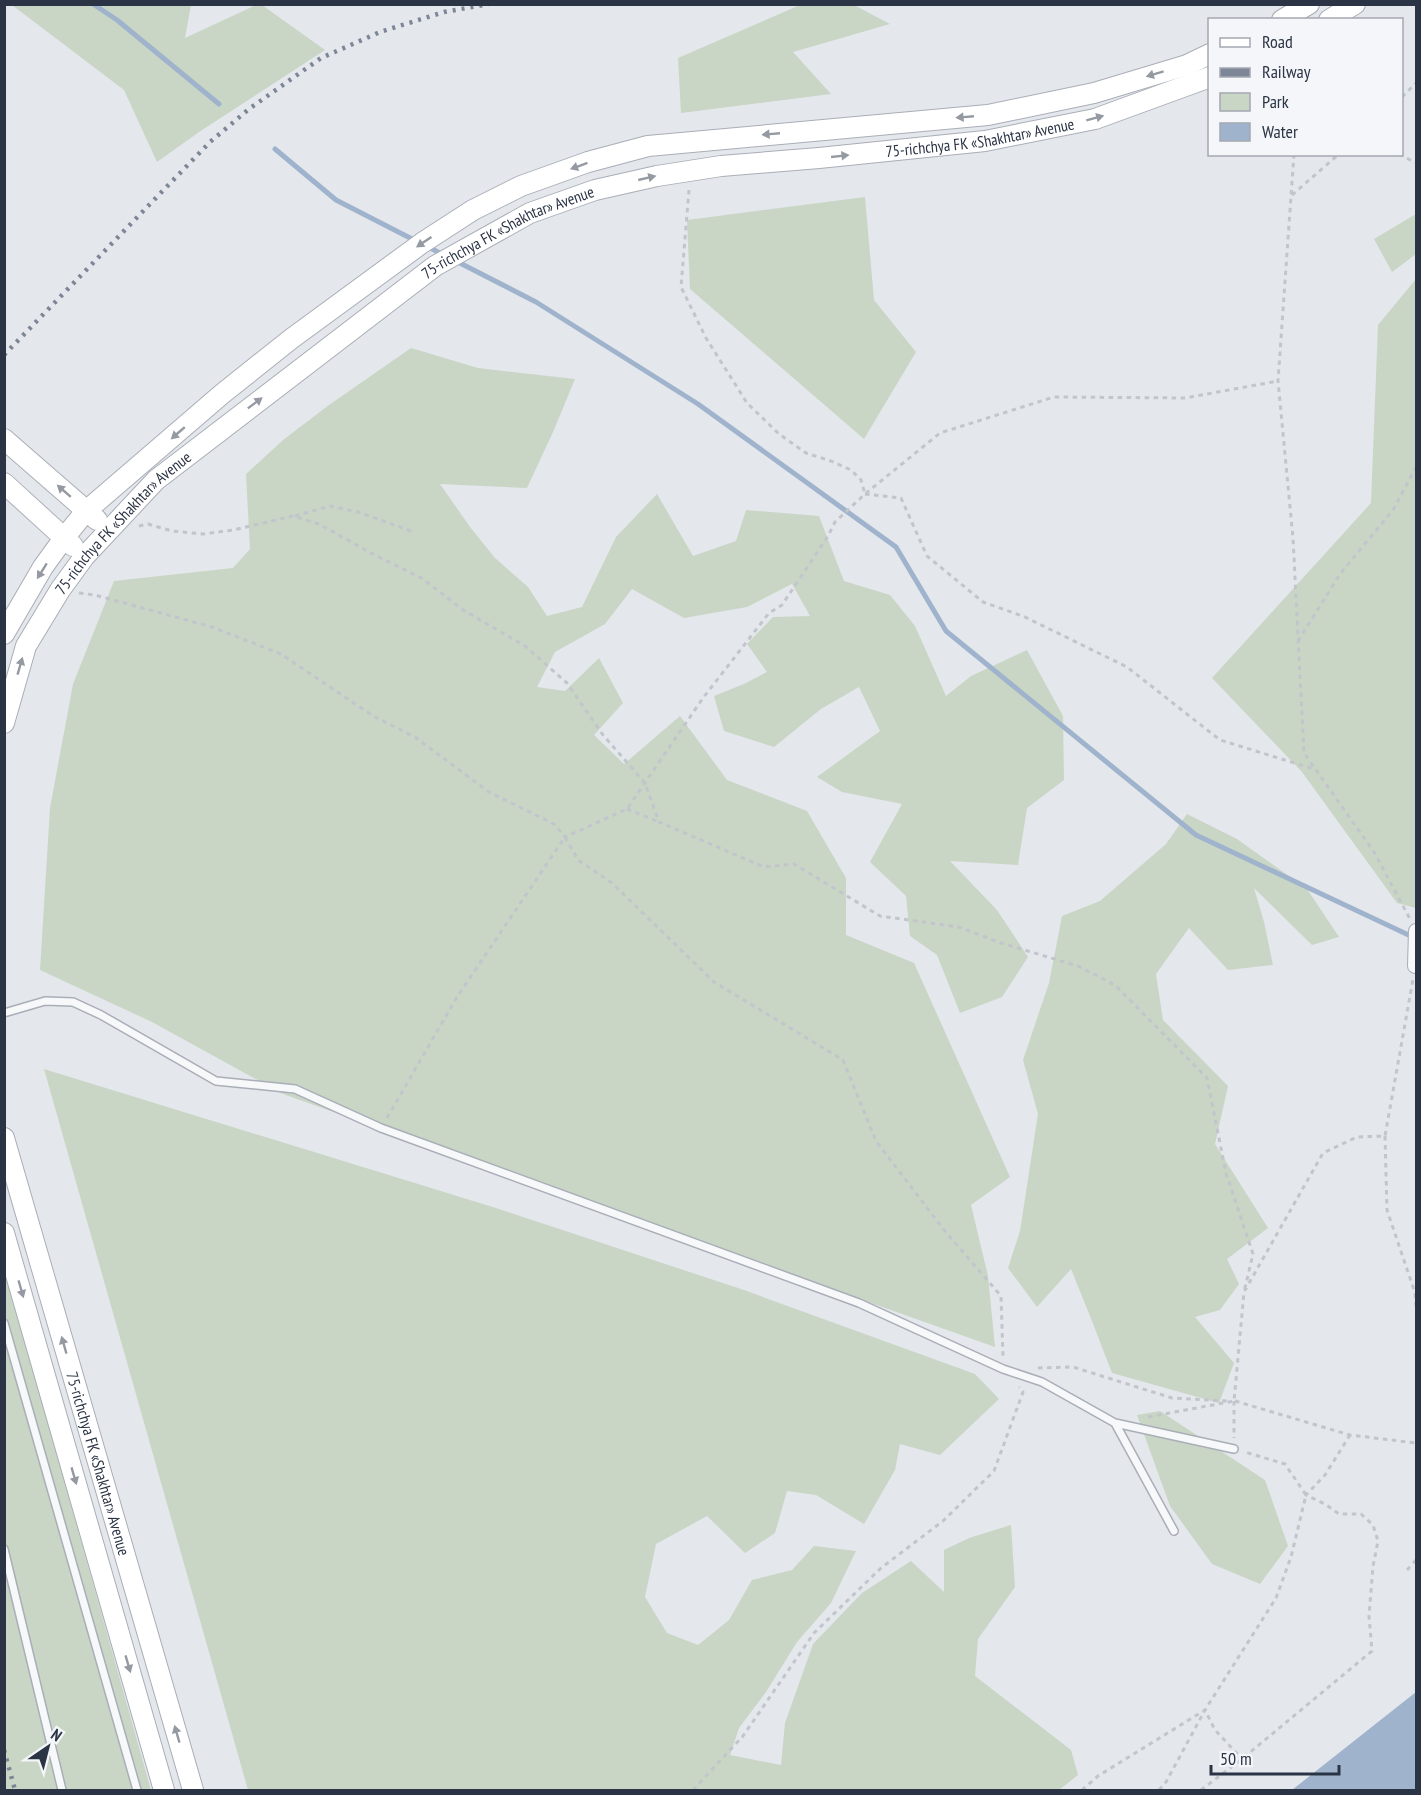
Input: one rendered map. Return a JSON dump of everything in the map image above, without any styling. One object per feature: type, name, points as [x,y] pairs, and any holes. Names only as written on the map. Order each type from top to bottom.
[{"type":"main road","points":[[1285,18],[1309,4]]},
{"type":"main road","points":[[1332,18],[1354,4]]},
{"type":"main road","name":"75-richchya FK «Shakhtar» Avenue","points":[[4,634],[44,567],[86,512],[222,394],[291,339],[413,249],[473,210],[532,182],[588,162],[648,146],[988,115],[1094,93],[1187,65],[1208,54]]},
{"type":"main road","name":"75-richchya FK «Shakhtar» Avenue","points":[[4,723],[26,646],[60,590],[84,557],[156,480],[435,266],[530,213],[595,190],[657,176],[722,166],[985,141],[1095,119],[1208,77]]},
{"type":"main road","points":[[4,439],[108,530]]},
{"type":"main road","points":[[4,483],[84,557]]},
{"type":"main road","name":"75-richchya FK «Shakhtar» Avenue","points":[[4,1138],[193,1791]]},
{"type":"main road","name":"75-richchya FK «Shakhtar» Avenue","points":[[4,1233],[164,1791]]},
{"type":"street","points":[[1416,931],[1416,966]]},
{"type":"lane","points":[[4,1013],[45,1001],[73,1002],[101,1015],[216,1081],[295,1089],[381,1128],[859,1303],[1003,1369],[1042,1382],[1115,1423],[1234,1449]]},
{"type":"lane","points":[[4,1323],[136,1791]]},
{"type":"lane","points":[[1115,1423],[1174,1531]]},
{"type":"lane","points":[[4,1549],[62,1791]]},
{"type":"path","points":[[1403,95],[1416,83]]},
{"type":"path","points":[[1294,156],[1278,381],[1293,538],[1304,753],[1374,852],[1416,931]]},
{"type":"path","points":[[1292,195],[1337,156]]},
{"type":"path","points":[[690,184],[686,207],[681,287],[706,338],[747,403],[779,434],[806,453],[831,460],[851,471],[861,480],[865,494]]},
{"type":"path","points":[[381,1128],[457,997],[565,837],[627,809],[710,688],[769,613],[782,605],[835,522],[865,494],[940,433],[1054,397],[1185,398],[1278,381]]},
{"type":"path","points":[[1298,642],[1340,574],[1393,510],[1416,467]]},
{"type":"path","points":[[865,494],[901,498],[927,556],[983,602],[1024,617],[1127,667],[1220,740],[1316,770]]},
{"type":"path","points":[[138,526],[148,524],[172,531],[203,534],[233,530],[330,506],[358,512],[411,531]]},
{"type":"path","points":[[294,516],[319,524],[423,579],[463,610],[525,646],[567,683],[603,735],[645,783],[659,822]]},
{"type":"path","points":[[60,590],[95,595],[212,627],[280,654],[374,716],[416,737],[489,792],[554,824],[565,837],[578,860],[612,883],[714,982],[843,1060],[876,1141],[945,1230],[1001,1296],[1003,1369],[1023,1392],[994,1470],[943,1521],[880,1568],[814,1633],[743,1736],[693,1791]]},
{"type":"path","points":[[627,809],[764,867],[794,864],[880,916],[959,927],[1000,943],[1078,966],[1115,985],[1207,1078],[1226,1173],[1253,1254],[1244,1292],[1234,1401],[1234,1449],[1285,1464],[1306,1495],[1339,1514],[1361,1514],[1373,1525],[1378,1541],[1373,1566],[1369,1616],[1372,1651],[1201,1791]]},
{"type":"path","points":[[1416,966],[1385,1136],[1387,1210],[1415,1293],[1416,1306]]},
{"type":"path","points":[[1244,1292],[1323,1154],[1357,1137],[1385,1136]]},
{"type":"path","points":[[1038,1368],[1073,1367],[1173,1398],[1234,1401],[1350,1435],[1416,1443]]},
{"type":"path","points":[[1148,1417],[1234,1401]]},
{"type":"path","points":[[1159,1791],[1205,1710],[1276,1598],[1291,1557],[1306,1495],[1325,1475],[1350,1435]]},
{"type":"path","points":[[1407,1570],[1416,1560]]},
{"type":"path","points":[[1205,1710],[1215,1730],[1242,1759]]},
{"type":"path","points":[[1082,1791],[1098,1776],[1205,1710]]},
{"type":"green space","points":[[12,5],[191,5],[185,38],[256,5],[262,5],[325,50],[157,162],[124,90]]},
{"type":"green space","points":[[800,5],[854,5],[890,24],[793,52],[831,94],[681,113],[678,58]]},
{"type":"green space","points":[[865,197],[874,300],[916,352],[864,439],[690,289],[687,220]]},
{"type":"green space","points":[[1416,214],[1416,254],[1392,272],[1374,239]]},
{"type":"green space","points":[[1416,279],[1416,908],[1397,903],[1302,772],[1212,678],[1371,503],[1378,325]]},
{"type":"green space","points":[[411,348],[478,368],[575,379],[527,488],[440,484],[495,558],[528,587],[547,616],[582,607],[616,537],[657,494],[693,556],[736,541],[746,510],[819,516],[844,581],[890,595],[915,626],[946,696],[971,676],[1027,650],[1063,716],[1064,780],[1027,808],[1018,865],[950,861],[997,910],[1028,957],[1002,997],[960,1013],[937,955],[910,936],[906,896],[870,862],[902,804],[842,792],[817,777],[880,731],[859,687],[821,709],[774,747],[724,731],[714,696],[767,672],[747,644],[773,617],[810,616],[792,584],[747,607],[684,618],[632,589],[605,624],[555,652],[537,687],[565,691],[599,658],[623,703],[594,735],[624,764],[680,716],[727,780],[807,811],[846,878],[846,935],[914,963],[1010,1177],[971,1205],[988,1276],[995,1347],[283,1094],[152,1022],[40,970],[50,808],[73,684],[114,581],[233,568],[250,549],[246,474],[283,440]]},
{"type":"green space","points":[[1187,814],[1237,839],[1307,889],[1339,937],[1312,945],[1254,888],[1273,965],[1228,970],[1189,928],[1156,974],[1163,1020],[1228,1086],[1215,1144],[1268,1228],[1227,1259],[1239,1284],[1220,1310],[1195,1317],[1234,1363],[1219,1403],[1112,1373],[1071,1269],[1037,1307],[1008,1268],[1020,1231],[1038,1114],[1023,1060],[1049,983],[1062,916],[1100,901],[1166,844]]},
{"type":"green space","points":[[44,1069],[496,1208],[741,1289],[975,1374],[999,1399],[940,1455],[900,1444],[895,1470],[864,1524],[816,1495],[787,1491],[775,1533],[745,1553],[707,1516],[656,1544],[645,1597],[667,1633],[698,1645],[729,1620],[752,1580],[792,1570],[814,1546],[856,1551],[831,1603],[797,1642],[766,1692],[739,1728],[730,1755],[781,1765],[785,1723],[813,1644],[862,1593],[911,1561],[944,1592],[944,1550],[969,1538],[1011,1525],[1015,1587],[978,1639],[975,1676],[1071,1750],[1078,1775],[1059,1790],[248,1790]]},
{"type":"green space","points":[[5,1270],[151,1790],[5,1790]]},
{"type":"green space","points":[[1160,1411],[1265,1480],[1288,1546],[1260,1584],[1212,1564],[1170,1506],[1137,1415]]},
{"type":"water","points":[[1416,1692],[1416,1790],[1292,1790]]},
{"type":"waterway","points":[[93,4],[117,20],[219,104]]},
{"type":"waterway","points":[[275,149],[336,200],[416,241]]},
{"type":"waterway","points":[[427,246],[445,256]]},
{"type":"waterway","points":[[454,260],[536,302],[698,404],[896,547],[946,631],[1196,835],[1415,938]]},
{"type":"railway","points":[[4,355],[210,142],[249,109],[321,58],[380,32],[444,12],[489,4]]},
{"type":"railway","points":[[4,1750],[15,1790]]}]
